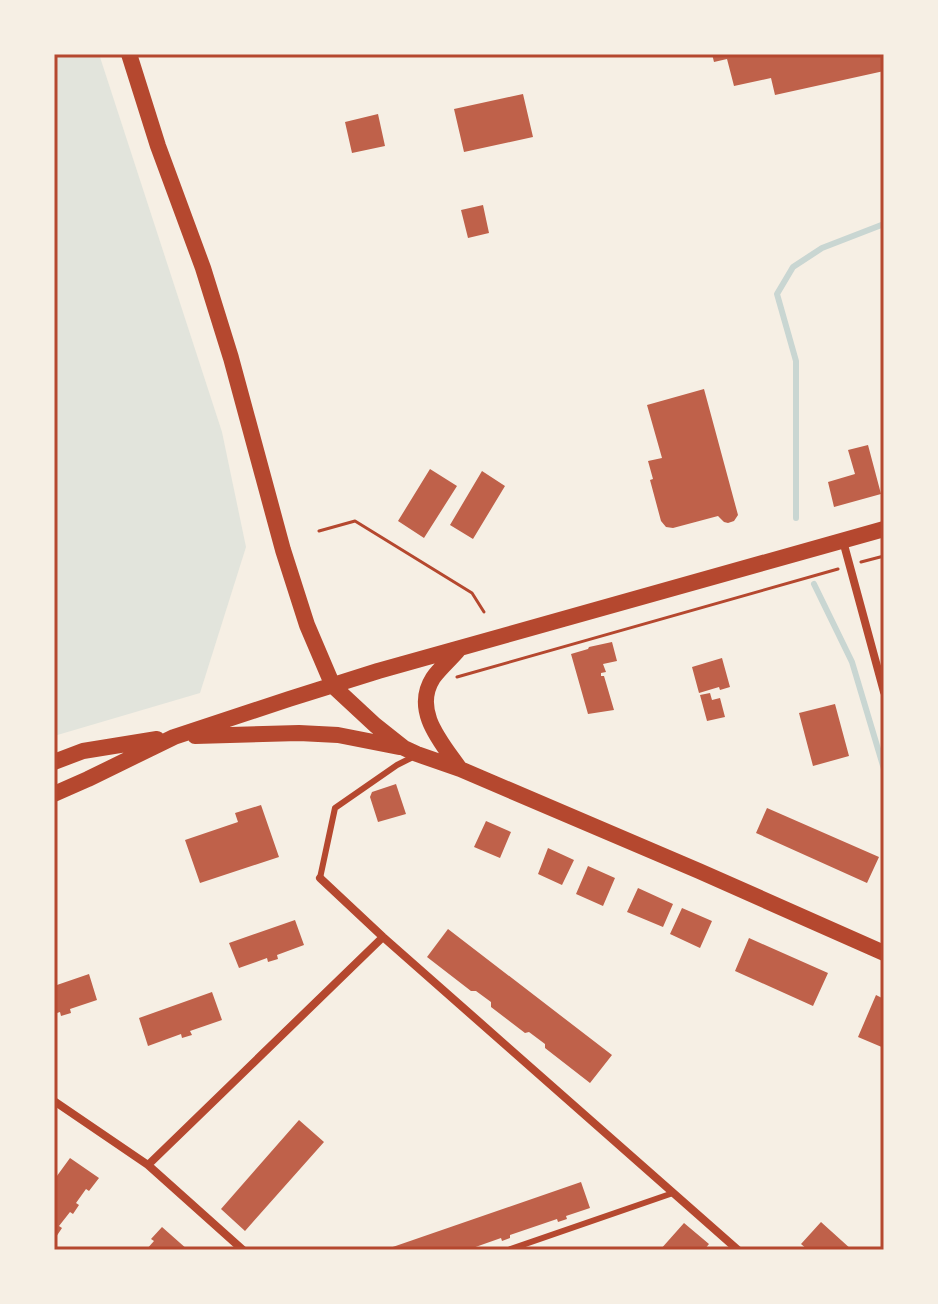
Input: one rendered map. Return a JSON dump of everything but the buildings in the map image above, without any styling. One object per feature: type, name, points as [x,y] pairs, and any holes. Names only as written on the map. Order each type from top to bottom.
[{"type":"main road","points":[[129,54],[158,146],[203,268],[307,625],[333,686],[411,751]]},
{"type":"main road","points":[[54,794],[174,737],[378,671],[884,529]]},
{"type":"main road","points":[[459,649],[433,679],[426,699],[433,730],[460,769]]},
{"type":"main road","points":[[54,762],[83,751],[174,737],[260,734],[338,735],[411,751],[699,871],[884,953]]},
{"type":"street","points":[[843,541],[884,692]]},
{"type":"street","points":[[320,878],[738,1250]]},
{"type":"street","points":[[148,1165],[383,937]]},
{"type":"street","points":[[54,1101],[148,1165],[243,1250]]},
{"type":"lane","points":[[320,878],[335,808],[397,765],[411,751]]},
{"type":"lane","points":[[508,1250],[673,1193]]},
{"type":"path","points":[[319,531],[355,521],[472,593],[484,612]]},
{"type":"path","points":[[450,682],[457,677],[884,556]]},
{"type":"shaded area","points":[[54,54],[99,54],[222,432],[246,547],[200,693],[54,736]]},
{"type":"waterway","points":[[796,518],[796,361],[777,294],[793,267],[822,248],[884,224]]},
{"type":"waterway","points":[[814,584],[852,662],[884,769]]}]
